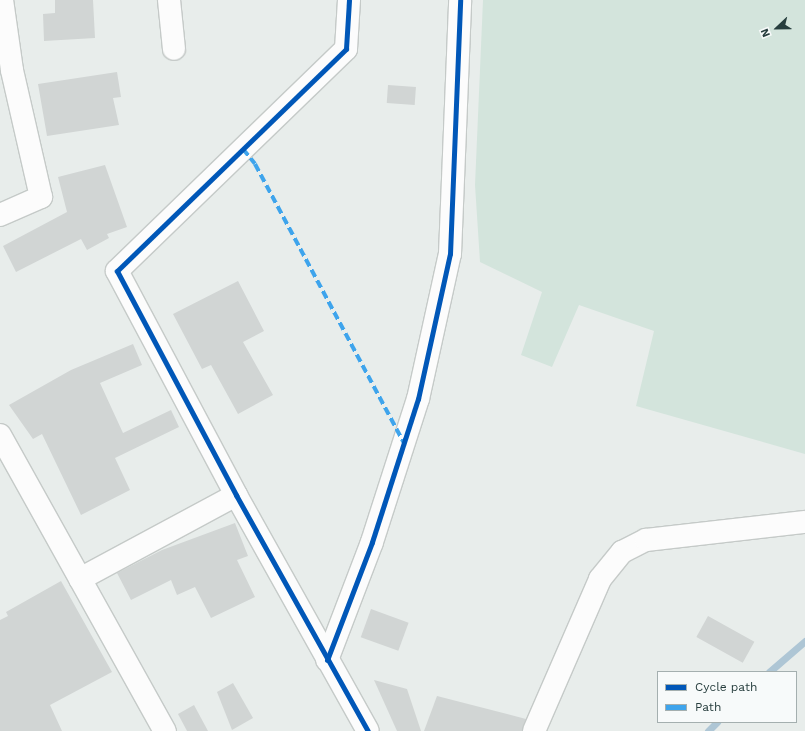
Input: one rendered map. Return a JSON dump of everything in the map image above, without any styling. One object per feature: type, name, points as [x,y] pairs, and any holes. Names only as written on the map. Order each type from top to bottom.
[{"type":"street","points":[[0,215],[41,197],[12,70],[2,0]]},
{"type":"street","points":[[169,0],[174,49]]},
{"type":"street","points":[[348,0],[346,49],[117,271],[326,660],[368,731]]},
{"type":"street","points":[[326,660],[372,542],[418,399],[450,254],[460,0]]},
{"type":"street","points":[[0,435],[165,731]]},
{"type":"street","points":[[80,579],[236,495]]},
{"type":"street","points":[[534,731],[600,579],[622,552],[646,540],[805,522]]},
{"type":"shaded area","points":[[483,0],[805,0],[805,454],[636,406],[654,331],[579,305],[552,367],[521,355],[542,292],[480,262],[475,185]]},
{"type":"building","points":[[55,0],[93,0],[95,38],[44,41],[43,14],[55,13]]},
{"type":"building","points":[[117,72],[121,97],[113,98],[119,125],[47,136],[38,84]]},
{"type":"building","points":[[388,85],[416,87],[415,105],[387,103]]},
{"type":"building","points":[[105,165],[127,227],[107,234],[109,238],[87,250],[81,239],[16,272],[3,246],[67,212],[58,177]]},
{"type":"building","points":[[238,281],[264,331],[243,342],[273,395],[238,414],[211,365],[202,369],[173,314]]},
{"type":"building","points":[[133,344],[142,365],[100,383],[123,433],[171,410],[179,427],[115,458],[130,490],[81,515],[42,434],[33,439],[9,405],[71,370]]},
{"type":"building","points":[[235,523],[248,556],[237,560],[255,597],[211,618],[195,587],[177,595],[171,580],[131,600],[117,573],[162,550]]},
{"type":"building","points":[[61,581],[112,672],[50,705],[62,731],[0,731],[0,620],[8,616],[6,612]]},
{"type":"building","points":[[371,609],[409,623],[398,651],[361,637]]},
{"type":"building","points":[[708,616],[754,642],[743,663],[696,637]]},
{"type":"building","points":[[374,680],[407,689],[421,731],[397,731]]},
{"type":"building","points":[[233,683],[253,718],[232,730],[217,692]]},
{"type":"building","points":[[437,696],[526,719],[522,731],[424,731]]},
{"type":"building","points":[[194,705],[208,731],[187,731],[178,714]]},
{"type":"waterway","points":[[770,671],[805,641]]},
{"type":"waterway","points":[[708,731],[716,723]]},
{"type":"marked path","points":[[243,149],[255,164],[404,443]]},
{"type":"cycle path","points":[[349,0],[346,49],[117,271],[236,495],[368,731]]},
{"type":"cycle path","points":[[327,660],[372,542],[418,399],[450,254],[460,0]]}]
